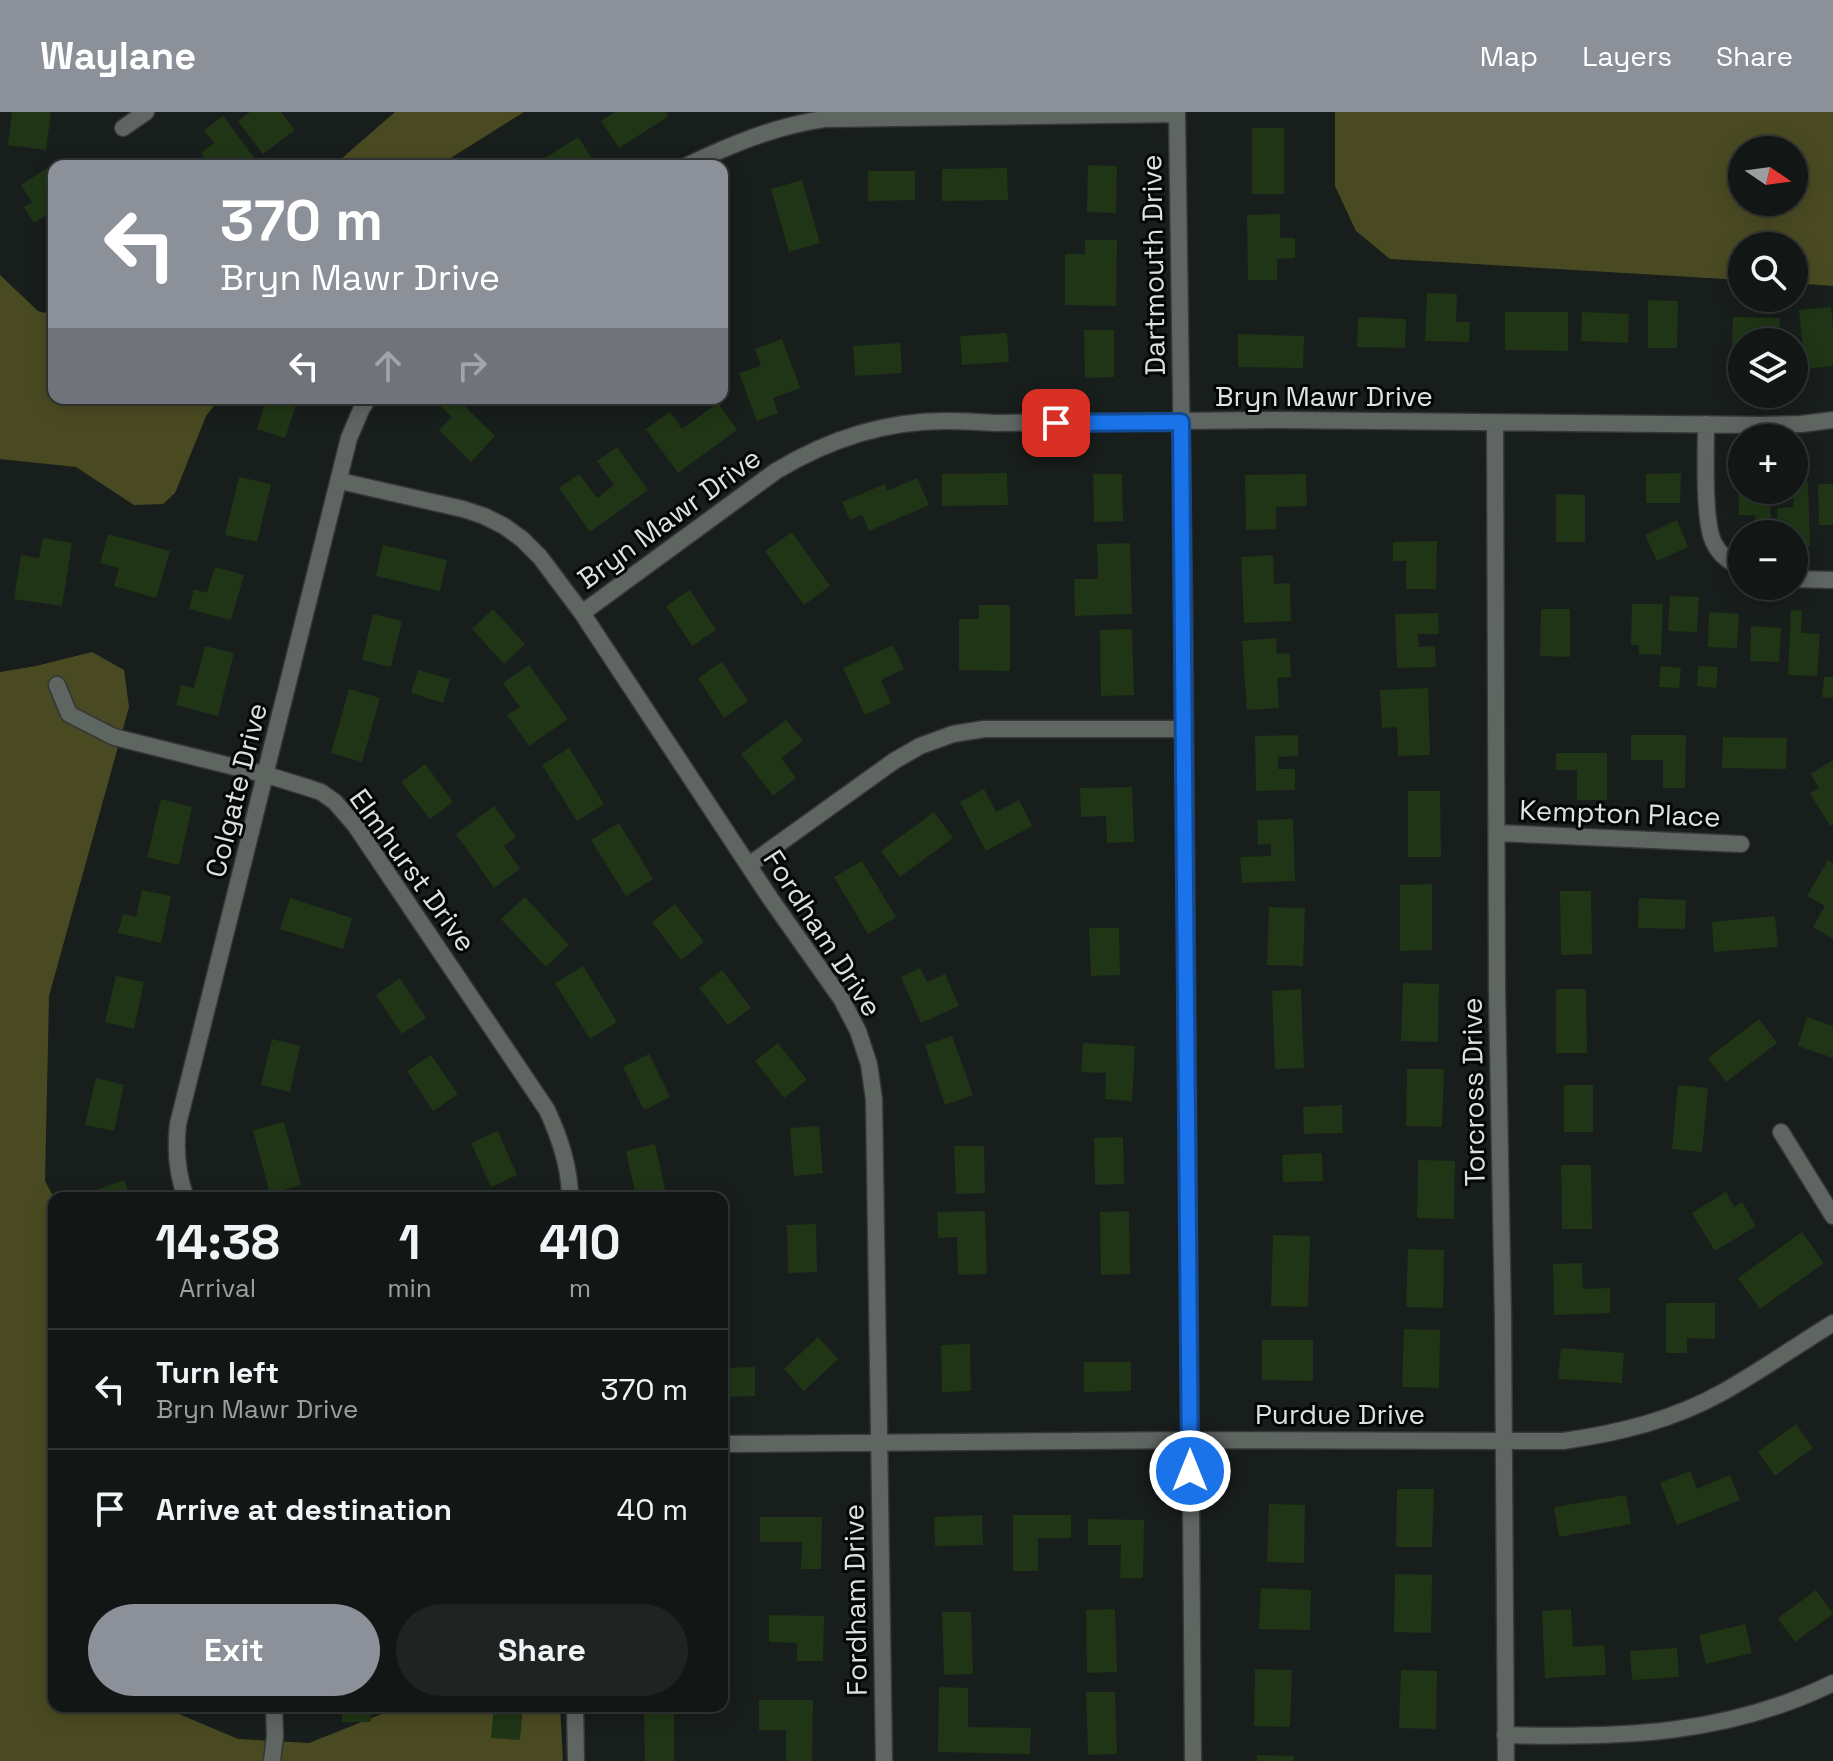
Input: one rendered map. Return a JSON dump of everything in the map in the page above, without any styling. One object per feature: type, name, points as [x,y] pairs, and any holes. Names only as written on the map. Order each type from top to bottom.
[{"type":"street","points":[[123,128],[146,112]]},
{"type":"street","points":[[698,160],[768,132],[824,119],[1177,113]]},
{"type":"street","name":"Dartmouth Drive","points":[[1177,113],[1193,1761]]},
{"type":"street","name":"Colgate Drive","points":[[184,1192],[177,1163],[178,1124],[349,438],[365,404]]},
{"type":"street","name":"Bryn Mawr Drive","points":[[582,613],[776,471],[838,440],[911,423],[1280,420],[1801,424],[1833,420]]},
{"type":"street","name":"Torcross Drive","points":[[1495,422],[1506,1761]]},
{"type":"street","points":[[1706,424],[1708,526],[1713,542],[1728,559]]},
{"type":"street","name":"Fordham Drive","points":[[340,481],[484,516],[522,539],[540,557],[582,613],[842,1000],[858,1031],[869,1064],[874,1099],[884,1761]]},
{"type":"street","points":[[1808,579],[1833,580]]},
{"type":"street","name":"Elmhurst Drive","points":[[57,685],[69,714],[114,737],[267,775],[321,792],[335,802],[355,825],[547,1110],[566,1159],[569,1192]]},
{"type":"street","points":[[749,865],[894,761],[920,746],[953,734],[984,729],[1184,729]]},
{"type":"street","name":"Kempton Place","points":[[1497,833],[1741,844]]},
{"type":"street","points":[[1781,1132],[1833,1216]]},
{"type":"street","name":"Purdue Drive","points":[[728,1444],[1563,1441],[1598,1436],[1674,1415],[1722,1393],[1833,1323]]},
{"type":"street","points":[[1505,1735],[1624,1734],[1676,1730],[1766,1711],[1833,1683]]},
{"type":"street","points":[[272,1761],[274,1712]]},
{"type":"street","points":[[575,1712],[576,1761]]},
{"type":"shaded area","points":[[395,112],[524,112],[448,160],[340,160]]},
{"type":"shaded area","points":[[1335,112],[1833,112],[1833,286],[1808,284],[1808,232],[1728,232],[1728,279],[1390,259],[1356,231],[1335,186]]},
{"type":"shaded area","points":[[0,275],[38,311],[48,314],[48,404],[215,404],[206,416],[175,493],[163,504],[134,505],[76,467],[0,459]]},
{"type":"shaded area","points":[[92,652],[124,670],[129,707],[49,996],[45,1181],[51,1192],[48,1192],[48,1712],[174,1712],[238,1739],[309,1743],[387,1712],[560,1712],[563,1761],[0,1761],[0,672]]},
{"type":"building","points":[[12,112],[51,112],[46,150],[8,145]]},
{"type":"building","points":[[250,112],[281,112],[295,130],[263,154],[238,121]]},
{"type":"building","points":[[615,112],[666,112],[669,116],[619,148],[601,121]]},
{"type":"building","points":[[223,116],[256,160],[206,160],[201,153],[214,143],[204,130]]},
{"type":"building","points":[[1252,128],[1284,128],[1284,194],[1252,194]]},
{"type":"building","points":[[578,137],[593,160],[542,160]]},
{"type":"building","points":[[1088,165],[1117,166],[1116,213],[1087,212]]},
{"type":"building","points":[[48,168],[48,215],[34,223],[24,207],[32,202],[21,185]]},
{"type":"building","points":[[1007,168],[1008,200],[942,201],[942,169]]},
{"type":"building","points":[[868,171],[915,171],[915,200],[868,201]]},
{"type":"building","points":[[802,180],[820,243],[789,252],[771,189]]},
{"type":"building","points":[[1280,214],[1280,238],[1295,238],[1295,258],[1277,259],[1277,280],[1248,280],[1247,215]]},
{"type":"building","points":[[1085,240],[1117,240],[1116,306],[1065,305],[1065,254],[1085,254]]},
{"type":"building","points":[[1427,293],[1457,294],[1456,322],[1470,322],[1469,342],[1425,341]]},
{"type":"building","points":[[1648,300],[1678,301],[1677,348],[1648,348]]},
{"type":"building","points":[[1831,307],[1833,366],[1808,369],[1808,328],[1801,328],[1799,312],[1808,312],[1808,309]]},
{"type":"building","points":[[1505,312],[1568,312],[1568,351],[1505,350]]},
{"type":"building","points":[[1582,312],[1629,314],[1628,343],[1581,341]]},
{"type":"building","points":[[1358,317],[1406,319],[1405,348],[1357,347]]},
{"type":"building","points":[[1733,317],[1780,318],[1780,328],[1733,328]]},
{"type":"building","points":[[1084,330],[1114,330],[1114,377],[1085,378]]},
{"type":"building","points":[[1007,333],[1009,362],[962,365],[960,336]]},
{"type":"building","points":[[1238,334],[1304,336],[1303,368],[1238,367]]},
{"type":"building","points":[[782,339],[800,388],[773,398],[778,413],[757,421],[739,373],[761,366],[755,349]]},
{"type":"building","points":[[900,343],[902,373],[855,376],[853,346]]},
{"type":"building","points":[[265,404],[296,404],[285,438],[257,429]]},
{"type":"building","points":[[438,404],[462,404],[495,436],[471,462],[439,430],[452,417]]},
{"type":"building","points":[[719,404],[737,430],[678,473],[646,429],[670,412],[682,429]]},
{"type":"building","points":[[617,447],[648,490],[590,532],[559,488],[579,474],[597,498],[614,485],[597,461]]},
{"type":"building","points":[[1007,473],[1008,505],[942,506],[942,474]]},
{"type":"building","points":[[1681,473],[1680,503],[1646,503],[1646,474]]},
{"type":"building","points":[[1093,474],[1122,474],[1123,521],[1094,522]]},
{"type":"building","points":[[1306,474],[1307,506],[1276,507],[1276,529],[1246,530],[1245,475]]},
{"type":"building","points":[[239,477],[271,484],[257,542],[225,535]]},
{"type":"building","points":[[917,478],[929,505],[869,531],[862,515],[850,520],[842,502],[885,484],[887,491]]},
{"type":"building","points":[[1808,482],[1810,547],[1808,520],[1777,520],[1777,508],[1793,507],[1793,504],[1808,504]]},
{"type":"building","points":[[1818,484],[1833,484],[1833,525],[1819,525]]},
{"type":"building","points":[[1556,494],[1585,495],[1585,542],[1556,542]]},
{"type":"building","points":[[1739,504],[1770,504],[1771,520],[1755,520],[1755,515],[1739,515]]},
{"type":"building","points":[[1677,520],[1688,547],[1657,561],[1645,535]]},
{"type":"building","points":[[792,532],[830,586],[804,605],[765,551]]},
{"type":"building","points":[[108,534],[170,551],[156,598],[114,586],[119,568],[100,563]]},
{"type":"building","points":[[43,538],[72,543],[62,606],[14,599],[21,555],[39,558]]},
{"type":"building","points":[[1437,541],[1436,589],[1406,589],[1406,561],[1393,561],[1393,542]]},
{"type":"building","points":[[1130,543],[1132,614],[1075,616],[1074,579],[1098,579],[1097,544]]},
{"type":"building","points":[[383,545],[447,560],[440,591],[376,576]]},
{"type":"building","points":[[1273,555],[1274,584],[1290,583],[1291,621],[1244,623],[1241,557]]},
{"type":"building","points":[[215,567],[244,575],[231,620],[189,609],[194,589],[207,593]]},
{"type":"building","points":[[690,590],[716,630],[692,646],[666,606]]},
{"type":"building","points":[[1670,596],[1699,597],[1697,632],[1668,631]]},
{"type":"building","points":[[1632,604],[1663,604],[1661,655],[1639,654],[1639,645],[1631,645]]},
{"type":"building","points":[[979,605],[1010,605],[1010,671],[959,670],[959,619],[979,619]]},
{"type":"building","points":[[493,609],[525,644],[504,664],[472,629]]},
{"type":"building","points":[[1541,609],[1570,609],[1570,657],[1540,656]]},
{"type":"building","points":[[1791,610],[1802,611],[1801,633],[1820,634],[1817,676],[1788,675]]},
{"type":"building","points":[[1709,612],[1739,614],[1737,648],[1708,647]]},
{"type":"building","points":[[1438,613],[1439,634],[1418,634],[1419,647],[1435,646],[1436,667],[1397,668],[1395,614]]},
{"type":"building","points":[[373,614],[402,621],[391,667],[362,660]]},
{"type":"building","points":[[1751,626],[1781,628],[1779,662],[1750,661]]},
{"type":"building","points":[[1132,629],[1134,695],[1101,696],[1100,630]]},
{"type":"building","points":[[1276,638],[1277,654],[1290,653],[1291,677],[1277,678],[1279,708],[1247,710],[1242,641]]},
{"type":"building","points":[[893,645],[904,669],[881,680],[891,703],[865,715],[843,668]]},
{"type":"building","points":[[205,646],[234,653],[218,716],[176,705],[181,685],[194,688]]},
{"type":"building","points":[[722,662],[748,701],[724,718],[698,678]]},
{"type":"building","points":[[529,665],[568,719],[529,746],[507,715],[520,707],[503,683]]},
{"type":"building","points":[[1661,666],[1681,668],[1679,688],[1659,687]]},
{"type":"building","points":[[1698,666],[1718,667],[1716,688],[1697,686]]},
{"type":"building","points":[[418,670],[450,679],[443,703],[411,693]]},
{"type":"building","points":[[1824,677],[1833,677],[1833,698],[1822,697]]},
{"type":"building","points":[[1428,688],[1430,755],[1398,756],[1397,727],[1382,728],[1380,690]]},
{"type":"building","points":[[349,689],[380,698],[362,762],[331,753]]},
{"type":"building","points":[[786,720],[803,741],[781,758],[796,778],[773,796],[741,754]]},
{"type":"building","points":[[1298,735],[1298,756],[1278,757],[1278,769],[1295,769],[1295,790],[1256,791],[1255,736]]},
{"type":"building","points":[[1631,735],[1686,735],[1685,788],[1663,788],[1663,760],[1631,760]]},
{"type":"building","points":[[1723,737],[1787,738],[1786,769],[1722,768]]},
{"type":"building","points":[[569,748],[604,804],[577,821],[542,765]]},
{"type":"building","points":[[1556,753],[1607,753],[1607,800],[1577,800],[1577,770],[1556,770]]},
{"type":"building","points":[[1833,760],[1833,824],[1830,826],[1810,793],[1819,788],[1811,774]]},
{"type":"building","points":[[425,764],[453,802],[430,819],[401,782]]},
{"type":"building","points":[[1132,787],[1134,842],[1107,843],[1106,816],[1081,817],[1080,788]]},
{"type":"building","points":[[984,789],[996,812],[1019,800],[1032,826],[986,851],[960,802]]},
{"type":"building","points":[[1408,791],[1440,791],[1441,857],[1408,857]]},
{"type":"building","points":[[161,799],[192,807],[179,865],[147,857]]},
{"type":"building","points":[[494,806],[516,837],[504,846],[520,869],[494,888],[456,834]]},
{"type":"building","points":[[934,812],[953,838],[900,877],[881,851]]},
{"type":"building","points":[[1293,819],[1295,881],[1242,883],[1240,857],[1271,856],[1271,844],[1258,845],[1257,820]]},
{"type":"building","points":[[619,823],[653,879],[626,896],[591,840]]},
{"type":"building","points":[[1828,860],[1833,863],[1833,939],[1813,927],[1825,906],[1807,896]]},
{"type":"building","points":[[862,861],[896,917],[868,934],[834,877]]},
{"type":"building","points":[[1432,884],[1432,950],[1400,951],[1400,885]]},
{"type":"building","points":[[142,890],[171,896],[161,943],[118,933],[123,914],[136,917]]},
{"type":"building","points":[[1560,891],[1591,891],[1592,954],[1561,955]]},
{"type":"building","points":[[525,897],[569,945],[546,967],[501,919]]},
{"type":"building","points":[[290,898],[352,918],[343,949],[280,929]]},
{"type":"building","points":[[1639,898],[1686,900],[1685,929],[1638,928]]},
{"type":"building","points":[[675,904],[704,942],[681,960],[652,922]]},
{"type":"building","points":[[1269,907],[1305,908],[1303,966],[1267,965]]},
{"type":"building","points":[[1775,916],[1778,947],[1714,952],[1712,922]]},
{"type":"building","points":[[1089,928],[1119,928],[1120,975],[1091,976]]},
{"type":"building","points":[[583,966],[617,1022],[590,1039],[555,983]]},
{"type":"building","points":[[920,968],[927,982],[945,974],[959,1006],[921,1023],[901,977]]},
{"type":"building","points":[[722,970],[751,1008],[728,1025],[699,988]]},
{"type":"building","points":[[116,976],[144,982],[134,1029],[105,1022]]},
{"type":"building","points":[[400,978],[426,1018],[402,1034],[376,995]]},
{"type":"building","points":[[1403,983],[1439,984],[1438,1042],[1401,1041]]},
{"type":"building","points":[[1301,989],[1304,1068],[1275,1069],[1272,991]]},
{"type":"building","points":[[1556,989],[1586,989],[1587,1053],[1556,1053]]},
{"type":"building","points":[[1807,1017],[1833,1026],[1833,1058],[1798,1046]]},
{"type":"building","points":[[1759,1019],[1777,1043],[1726,1082],[1708,1058]]},
{"type":"building","points":[[952,1036],[973,1095],[945,1105],[925,1045]]},
{"type":"building","points":[[272,1039],[300,1046],[290,1092],[261,1085]]},
{"type":"building","points":[[778,1043],[807,1080],[784,1098],[755,1061]]},
{"type":"building","points":[[1083,1043],[1135,1046],[1132,1101],[1105,1099],[1106,1073],[1081,1072]]},
{"type":"building","points":[[649,1054],[670,1097],[644,1110],[623,1067]]},
{"type":"building","points":[[431,1055],[458,1094],[433,1111],[407,1071]]},
{"type":"building","points":[[1407,1069],[1444,1069],[1442,1127],[1406,1126]]},
{"type":"building","points":[[96,1078],[124,1085],[114,1131],[85,1125]]},
{"type":"building","points":[[1564,1085],[1593,1085],[1593,1132],[1564,1132]]},
{"type":"building","points":[[1678,1085],[1708,1088],[1702,1152],[1672,1149]]},
{"type":"building","points":[[1342,1105],[1343,1133],[1304,1134],[1303,1107]]},
{"type":"building","points":[[284,1122],[301,1185],[269,1192],[253,1130]]},
{"type":"building","points":[[819,1126],[823,1173],[794,1176],[790,1128]]},
{"type":"building","points":[[498,1131],[517,1175],[491,1187],[471,1143]]},
{"type":"building","points":[[1123,1137],[1124,1184],[1095,1185],[1094,1138]]},
{"type":"building","points":[[655,1144],[665,1190],[635,1192],[626,1151]]},
{"type":"building","points":[[954,1146],[984,1146],[985,1193],[956,1194]]},
{"type":"building","points":[[1322,1153],[1323,1181],[1283,1182],[1282,1155]]},
{"type":"building","points":[[1418,1160],[1455,1161],[1454,1219],[1417,1218]]},
{"type":"building","points":[[1561,1165],[1591,1165],[1592,1229],[1562,1229]]},
{"type":"building","points":[[124,1180],[128,1192],[97,1192]]},
{"type":"building","points":[[1726,1192],[1734,1207],[1742,1202],[1756,1226],[1715,1251],[1692,1213]]},
{"type":"building","points":[[985,1211],[987,1274],[958,1275],[957,1237],[938,1238],[937,1212]]},
{"type":"building","points":[[1129,1211],[1130,1274],[1101,1275],[1100,1212]]},
{"type":"building","points":[[816,1224],[817,1272],[788,1273],[787,1225]]},
{"type":"building","points":[[1802,1232],[1824,1263],[1760,1309],[1738,1278]]},
{"type":"building","points":[[1273,1235],[1310,1236],[1308,1307],[1271,1306]]},
{"type":"building","points":[[1408,1249],[1444,1250],[1443,1308],[1406,1307]]},
{"type":"building","points":[[1582,1263],[1583,1289],[1610,1288],[1610,1313],[1554,1315],[1553,1264]]},
{"type":"building","points":[[1666,1303],[1715,1303],[1715,1339],[1687,1338],[1687,1353],[1666,1353]]},
{"type":"building","points":[[1404,1329],[1440,1330],[1439,1388],[1402,1387]]},
{"type":"building","points":[[818,1337],[838,1359],[804,1391],[784,1369]]},
{"type":"building","points":[[1262,1340],[1313,1340],[1313,1381],[1262,1380]]},
{"type":"building","points":[[970,1344],[971,1391],[942,1392],[941,1345]]},
{"type":"building","points":[[1561,1348],[1624,1353],[1622,1383],[1558,1379]]},
{"type":"building","points":[[1084,1362],[1131,1362],[1131,1391],[1084,1392]]},
{"type":"building","points":[[755,1367],[755,1396],[728,1397],[728,1368]]},
{"type":"building","points":[[1796,1424],[1813,1448],[1775,1476],[1758,1452]]},
{"type":"building","points":[[1690,1471],[1697,1489],[1730,1475],[1740,1500],[1677,1525],[1660,1483]]},
{"type":"building","points":[[1397,1489],[1434,1489],[1432,1547],[1396,1547]]},
{"type":"building","points":[[1626,1495],[1631,1524],[1559,1537],[1554,1507]]},
{"type":"building","points":[[1269,1504],[1305,1505],[1304,1563],[1267,1562]]},
{"type":"building","points":[[982,1515],[983,1545],[935,1546],[934,1517]]},
{"type":"building","points":[[1013,1515],[1071,1515],[1071,1538],[1038,1538],[1038,1571],[1013,1571]]},
{"type":"building","points":[[760,1517],[822,1517],[821,1569],[801,1569],[802,1542],[760,1542]]},
{"type":"building","points":[[1088,1519],[1144,1520],[1143,1578],[1120,1578],[1121,1545],[1088,1545]]},
{"type":"building","points":[[1395,1574],[1432,1575],[1431,1633],[1394,1632]]},
{"type":"building","points":[[1261,1588],[1311,1590],[1310,1630],[1259,1629]]},
{"type":"building","points":[[1816,1590],[1833,1614],[1795,1642],[1778,1618]]},
{"type":"building","points":[[1115,1609],[1117,1672],[1087,1673],[1086,1610]]},
{"type":"building","points":[[1571,1609],[1573,1647],[1604,1645],[1606,1675],[1545,1678],[1542,1611]]},
{"type":"building","points":[[942,1612],[971,1612],[973,1674],[944,1675]]},
{"type":"building","points":[[769,1615],[824,1616],[823,1661],[797,1661],[797,1643],[769,1642]]},
{"type":"building","points":[[1745,1624],[1752,1653],[1706,1664],[1699,1635]]},
{"type":"building","points":[[1677,1648],[1679,1677],[1632,1680],[1630,1651]]},
{"type":"building","points":[[1255,1669],[1292,1670],[1290,1727],[1254,1726]]},
{"type":"building","points":[[1401,1670],[1437,1671],[1436,1729],[1399,1728]]},
{"type":"building","points":[[939,1687],[968,1688],[968,1727],[1031,1728],[1030,1754],[938,1752]]},
{"type":"building","points":[[1086,1692],[1115,1692],[1117,1754],[1088,1755]]},
{"type":"building","points":[[759,1700],[813,1700],[812,1761],[786,1761],[786,1730],[759,1730]]},
{"type":"building","points":[[342,1712],[371,1712],[371,1722],[342,1722]]},
{"type":"building","points":[[493,1712],[522,1712],[520,1740],[491,1738]]},
{"type":"building","points":[[644,1712],[674,1712],[674,1761],[645,1761]]},
{"type":"building","points":[[1257,1755],[1294,1756],[1294,1761],[1257,1761]]},
{"type":"route","points":[[1056,423],[1181,422],[1190,1471]]}]
